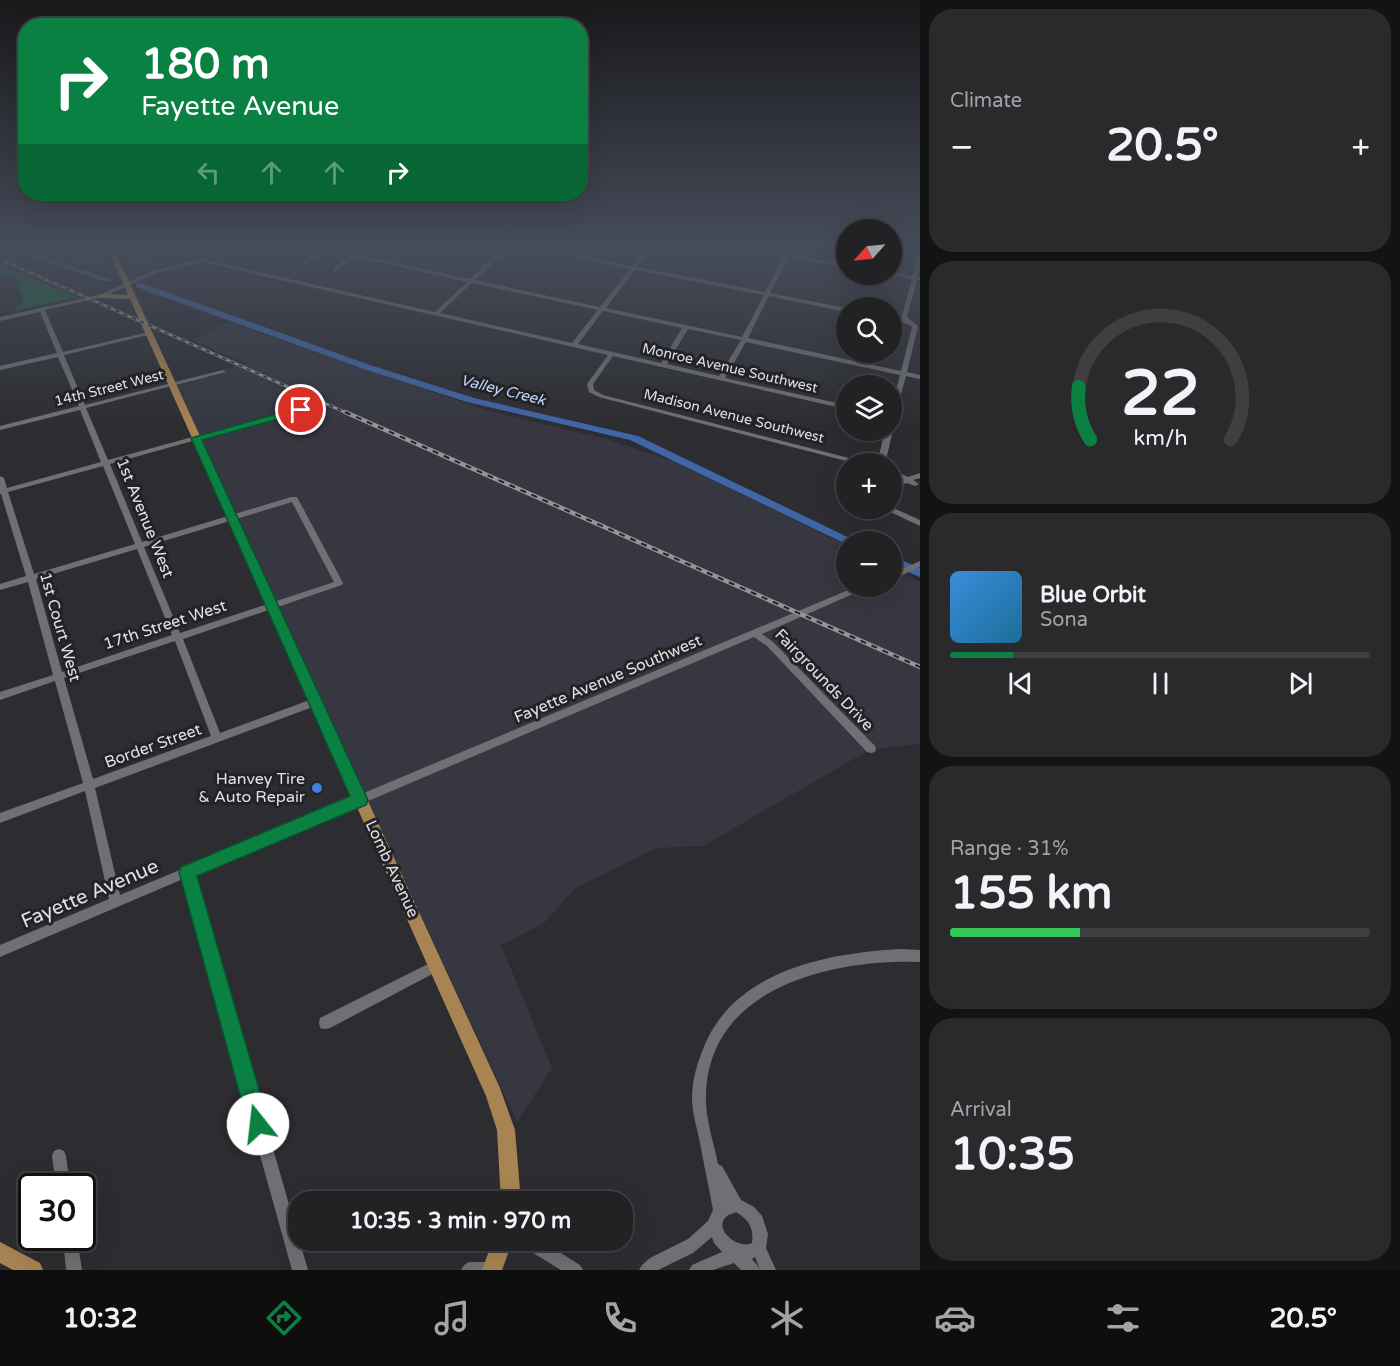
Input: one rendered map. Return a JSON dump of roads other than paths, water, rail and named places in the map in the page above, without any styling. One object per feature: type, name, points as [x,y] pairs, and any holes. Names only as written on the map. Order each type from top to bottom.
[{"type":"main road","name":"Lomb Avenue","points":[[137,308],[494,1094],[506,1130],[510,1191]]},
{"type":"main road","points":[[492,1270],[499,1251]]},
{"type":"main road","points":[[0,1252],[33,1270]]},
{"type":"street","points":[[0,319],[45,308]]},
{"type":"street","points":[[416,308],[437,313],[442,308]]},
{"type":"street","points":[[599,308],[920,377]]},
{"type":"street","points":[[721,379],[760,308]]},
{"type":"street","points":[[902,377],[915,326],[904,318],[907,308]]},
{"type":"street","name":"1st Avenue West","points":[[42,309],[84,407],[217,739]]},
{"type":"street","points":[[574,345],[602,309]]},
{"type":"street","name":"Monroe Avenue Southwest","points":[[437,313],[836,405]]},
{"type":"street","points":[[902,320],[920,324]]},
{"type":"street","points":[[663,365],[686,327]]},
{"type":"street","points":[[0,368],[149,334]]},
{"type":"street","name":"Madison Avenue Southwest","points":[[612,353],[590,384],[593,392],[608,399],[836,456]]},
{"type":"street","name":"14th Street West","points":[[0,428],[223,372]]},
{"type":"street","points":[[2,491],[316,405]]},
{"type":"street","points":[[902,484],[911,482],[920,475]]},
{"type":"street","points":[[902,477],[911,482]]},
{"type":"street","name":"1st Court West","points":[[0,478],[2,491],[31,578],[89,785],[116,903]]},
{"type":"street","name":"17th Street West","points":[[0,696],[339,583],[294,499],[232,517]]},
{"type":"street","points":[[902,516],[920,524]]},
{"type":"street","points":[[0,587],[232,517]]},
{"type":"street","points":[[902,572],[920,564]]},
{"type":"street","name":"Fayette Avenue Southwest","points":[[360,800],[841,597]]},
{"type":"street","name":"Fairgrounds Drive","points":[[755,633],[770,644],[871,749]]},
{"type":"street","name":"Border Street","points":[[0,818],[315,702]]},
{"type":"street","name":"Fayette Avenue","points":[[0,951],[360,800]]},
{"type":"street","points":[[187,872],[300,1270]]},
{"type":"street","points":[[752,1270],[720,1243],[708,1149],[698,1097],[705,1057],[718,1031],[747,999],[781,981],[834,963],[897,954],[920,956]]},
{"type":"street","points":[[325,1023],[436,966]]},
{"type":"street","points":[[708,1149],[736,1205]]},
{"type":"street","points":[[59,1156],[61,1173]]},
{"type":"street","points":[[647,1270],[650,1265],[692,1245],[724,1207],[736,1205],[750,1212],[758,1223],[761,1235],[759,1248],[768,1270]]},
{"type":"street","points":[[697,1270],[715,1261],[736,1257],[747,1258],[759,1248]]},
{"type":"street","points":[[72,1251],[74,1270]]},
{"type":"street","points":[[543,1251],[575,1270]]},
{"type":"street","points":[[469,1270],[492,1270]]},
{"type":"waterway","name":"Valley Creek","points":[[204,308],[367,367],[471,400],[634,438],[836,534]]},
{"type":"waterway","name":"Valley Creek","points":[[902,565],[920,573]]},
{"type":"railway","points":[[111,308],[349,414]]},
{"type":"railway","points":[[345,412],[920,667]]},
{"type":"place","name":"Hanvey Tire & Auto Repair","points":[[317,788]]}]
